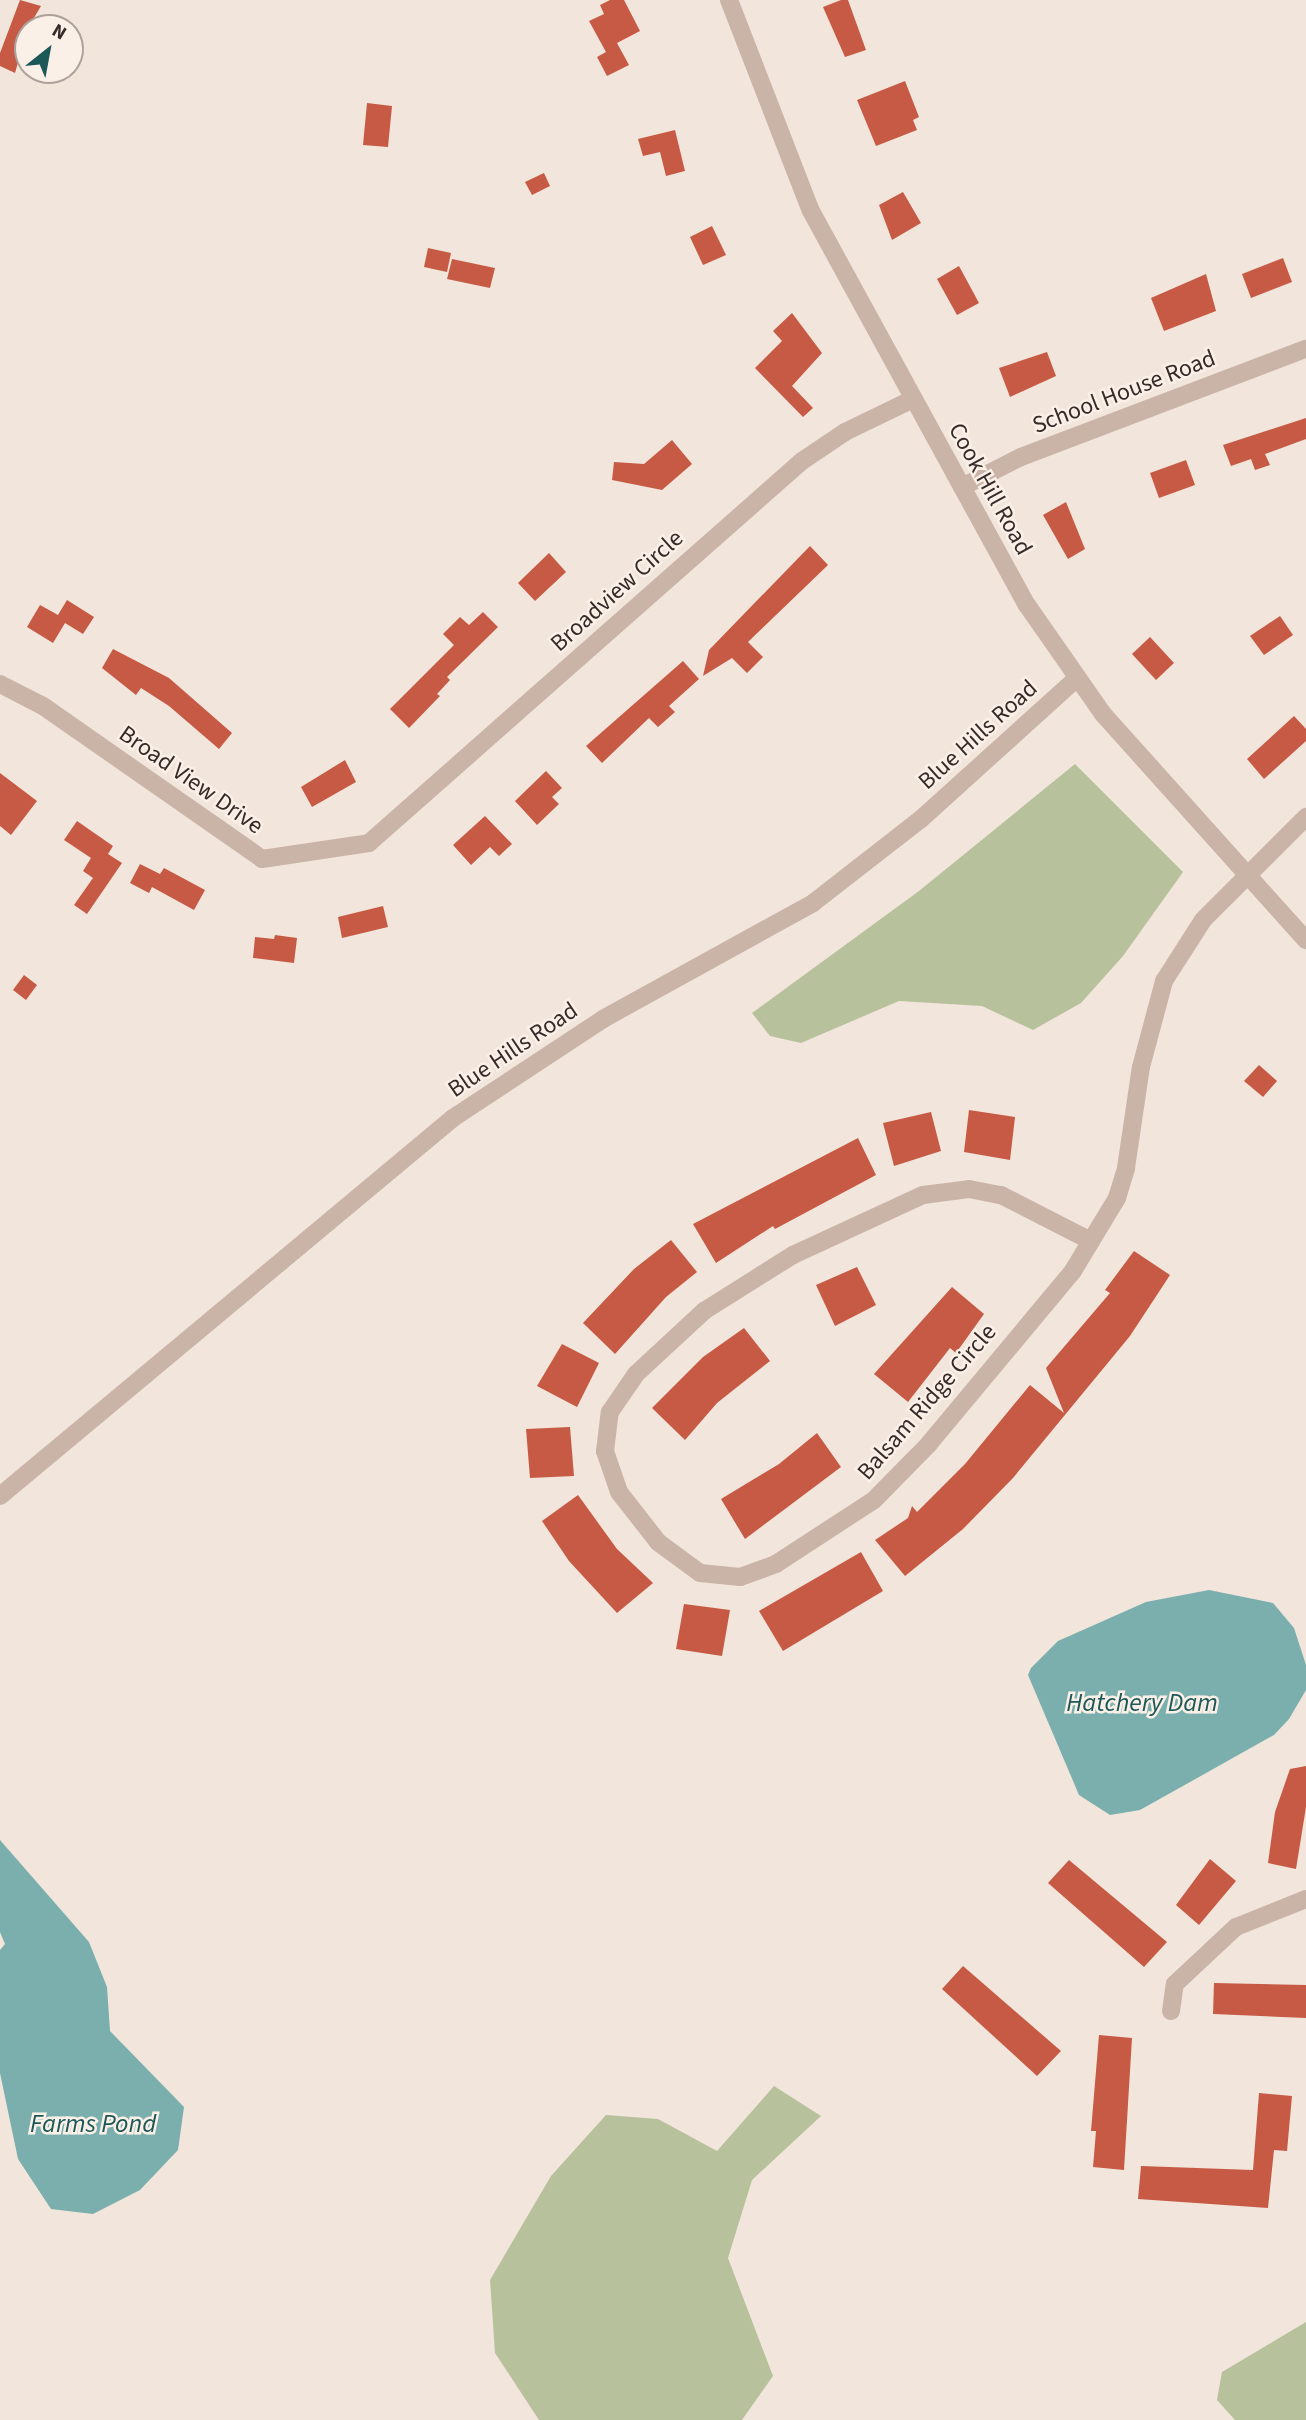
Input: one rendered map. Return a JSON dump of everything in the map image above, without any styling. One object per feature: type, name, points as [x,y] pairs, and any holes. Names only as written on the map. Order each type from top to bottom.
[{"type":"street","name":"Cook Hill Road","points":[[729,0],[811,211],[1027,605],[1076,680],[1245,876],[1306,940]]},
{"type":"street","name":"School House Road","points":[[962,487],[1028,454],[1306,349]]},
{"type":"street","name":"Broadview Circle","points":[[369,843],[802,461],[845,432],[914,399]]},
{"type":"street","name":"Blue Hills Road","points":[[0,1496],[453,1118],[603,1019],[813,903],[921,819],[1076,680]]},
{"type":"street","name":"Broad View Drive","points":[[0,684],[43,706],[262,859],[369,843]]},
{"type":"street","name":"Balsam Ridge Circle","points":[[1091,1241],[1001,1195],[969,1189],[923,1195],[793,1255],[704,1311],[636,1374],[610,1412],[605,1451],[620,1492],[658,1542],[700,1573],[740,1577],[776,1564],[874,1500],[911,1463],[1073,1271],[1117,1198],[1126,1168],[1141,1067],[1164,981],[1203,920],[1306,817]]},
{"type":"street","points":[[1171,2011],[1175,1984],[1236,1927],[1306,1899]]},
{"type":"green space","points":[[1075,764],[1183,872],[1123,956],[1081,1003],[1033,1030],[982,1006],[899,1001],[801,1043],[770,1036],[752,1013],[919,891]]},
{"type":"green space","points":[[774,2086],[821,2116],[752,2180],[728,2258],[773,2376],[742,2420],[539,2420],[495,2353],[490,2280],[551,2176],[606,2115],[658,2119],[717,2151]]},
{"type":"green space","points":[[1306,2322],[1306,2420],[1235,2420],[1217,2400],[1222,2372]]},
{"type":"water","name":"Hatchery Dam","points":[[1209,1590],[1273,1603],[1294,1628],[1306,1665],[1306,1690],[1289,1719],[1274,1735],[1140,1810],[1110,1815],[1079,1795],[1028,1675],[1031,1668],[1058,1641],[1146,1602]]},
{"type":"water","name":"Farms Pond","points":[[0,1840],[89,1942],[107,1987],[110,2031],[184,2107],[178,2150],[140,2190],[93,2214],[51,2209],[18,2159],[0,2073],[0,1950],[5,1944],[0,1932]]},
{"type":"building","points":[[20,0],[41,6],[36,14],[15,14]]},
{"type":"building","points":[[610,0],[624,0],[640,31],[617,43],[629,65],[607,76],[597,57],[606,52],[589,21],[604,14],[600,5]]},
{"type":"building","points":[[848,0],[866,50],[845,57],[823,7]]},
{"type":"building","points":[[14,16],[14,73],[0,66],[0,53]]},
{"type":"building","points":[[905,81],[919,117],[913,120],[917,130],[876,146],[857,100]]},
{"type":"building","points":[[367,103],[392,106],[388,147],[363,145]]},
{"type":"building","points":[[675,130],[685,171],[666,176],[660,152],[643,156],[638,139]]},
{"type":"building","points":[[544,173],[550,186],[532,195],[525,182]]},
{"type":"building","points":[[903,192],[921,223],[892,240],[879,205]]},
{"type":"building","points":[[712,226],[726,255],[703,265],[690,237]]},
{"type":"building","points":[[428,248],[451,253],[447,272],[424,267]]},
{"type":"building","points":[[1283,258],[1292,282],[1251,298],[1242,274]]},
{"type":"building","points":[[452,259],[495,268],[490,288],[447,279]]},
{"type":"building","points":[[959,266],[979,303],[957,315],[937,279]]},
{"type":"building","points":[[1206,274],[1216,311],[1164,331],[1151,298]]},
{"type":"building","points":[[792,313],[822,353],[792,386],[813,408],[803,417],[755,368],[782,341],[773,331]]},
{"type":"building","points":[[1047,352],[1056,376],[1010,397],[999,368]]},
{"type":"building","points":[[1306,418],[1306,439],[1265,454],[1270,465],[1255,470],[1251,459],[1231,466],[1223,445]]},
{"type":"building","points":[[672,440],[692,464],[662,490],[612,480],[614,462],[644,464]]},
{"type":"building","points":[[1186,460],[1195,485],[1159,498],[1150,473]]},
{"type":"building","points":[[1066,502],[1085,549],[1068,559],[1043,515]]},
{"type":"building","points":[[810,546],[828,565],[748,642],[763,657],[747,673],[732,658],[703,676],[709,650]]},
{"type":"building","points":[[549,553],[566,572],[535,601],[518,583]]},
{"type":"building","points":[[67,600],[94,617],[83,634],[65,623],[53,643],[27,627],[40,605],[58,615]]},
{"type":"building","points":[[483,612],[498,627],[447,677],[450,680],[437,694],[440,696],[409,728],[390,709],[454,645],[443,634],[460,617],[469,625]]},
{"type":"building","points":[[1280,616],[1293,635],[1264,655],[1250,636]]},
{"type":"building","points":[[1150,637],[1174,663],[1156,680],[1132,654]]},
{"type":"building","points":[[113,649],[169,678],[232,733],[219,749],[169,706],[141,688],[136,695],[102,668]]},
{"type":"building","points":[[683,661],[699,679],[669,706],[675,712],[658,727],[649,718],[602,763],[586,746]]},
{"type":"building","points":[[1294,716],[1306,729],[1306,741],[1264,779],[1247,759]]},
{"type":"building","points":[[345,760],[356,782],[312,807],[301,787]]},
{"type":"building","points":[[546,771],[562,788],[552,797],[559,804],[537,825],[515,801]]},
{"type":"building","points":[[0,773],[37,801],[11,835],[0,826]]},
{"type":"building","points":[[485,816],[512,844],[499,856],[490,847],[471,865],[453,845]]},
{"type":"building","points":[[77,821],[113,846],[108,854],[122,863],[87,914],[74,905],[93,878],[83,871],[91,858],[64,840]]},
{"type":"building","points":[[140,864],[160,874],[164,868],[205,890],[194,910],[152,887],[149,893],[130,883]]},
{"type":"building","points":[[383,906],[388,927],[342,938],[338,917]]},
{"type":"building","points":[[275,935],[297,938],[294,963],[253,958],[255,937],[274,939]]},
{"type":"building","points":[[24,975],[37,985],[26,1000],[13,990]]},
{"type":"building","points":[[1259,1065],[1277,1081],[1263,1097],[1244,1081]]},
{"type":"building","points":[[969,1110],[1015,1117],[1010,1160],[964,1152]]},
{"type":"building","points":[[931,1112],[941,1151],[894,1166],[883,1123]]},
{"type":"building","points":[[858,1138],[876,1175],[775,1229],[773,1226],[716,1263],[693,1224]]},
{"type":"building","points":[[671,1240],[697,1272],[666,1297],[615,1354],[583,1323],[634,1269]]},
{"type":"building","points":[[1134,1251],[1170,1275],[1130,1336],[1013,1478],[963,1529],[905,1576],[875,1540],[908,1518],[912,1506],[917,1512],[965,1464],[1030,1385],[1064,1413],[1046,1368],[1110,1293],[1105,1290]]},
{"type":"building","points":[[857,1267],[876,1305],[835,1326],[816,1285]]},
{"type":"building","points":[[952,1287],[984,1314],[956,1353],[950,1348],[908,1402],[874,1374]]},
{"type":"building","points":[[744,1328],[770,1361],[717,1403],[685,1440],[652,1408],[703,1357]]},
{"type":"building","points":[[562,1344],[599,1363],[577,1407],[537,1386]]},
{"type":"building","points":[[570,1427],[574,1476],[530,1478],[526,1429]]},
{"type":"building","points":[[817,1433],[841,1467],[745,1539],[721,1499],[779,1464]]},
{"type":"building","points":[[578,1495],[617,1549],[653,1583],[617,1613],[569,1561],[542,1521]]},
{"type":"building","points":[[861,1552],[883,1591],[783,1651],[759,1611]]},
{"type":"building","points":[[684,1604],[730,1610],[722,1656],[676,1649]]},
{"type":"building","points":[[1306,1766],[1306,1807],[1296,1869],[1268,1863],[1275,1812],[1290,1769]]},
{"type":"building","points":[[1210,1859],[1236,1881],[1199,1925],[1176,1905]]},
{"type":"building","points":[[1069,1860],[1167,1942],[1144,1967],[1048,1883]]},
{"type":"building","points":[[963,1966],[1061,2051],[1037,2076],[942,1989]]},
{"type":"building","points":[[1214,1983],[1306,1985],[1306,2018],[1213,2014]]},
{"type":"building","points":[[1099,2035],[1132,2038],[1124,2170],[1093,2167],[1096,2131],[1091,2131]]},
{"type":"building","points":[[1259,2093],[1292,2096],[1287,2151],[1274,2150],[1268,2208],[1138,2199],[1141,2166],[1253,2170]]}]
